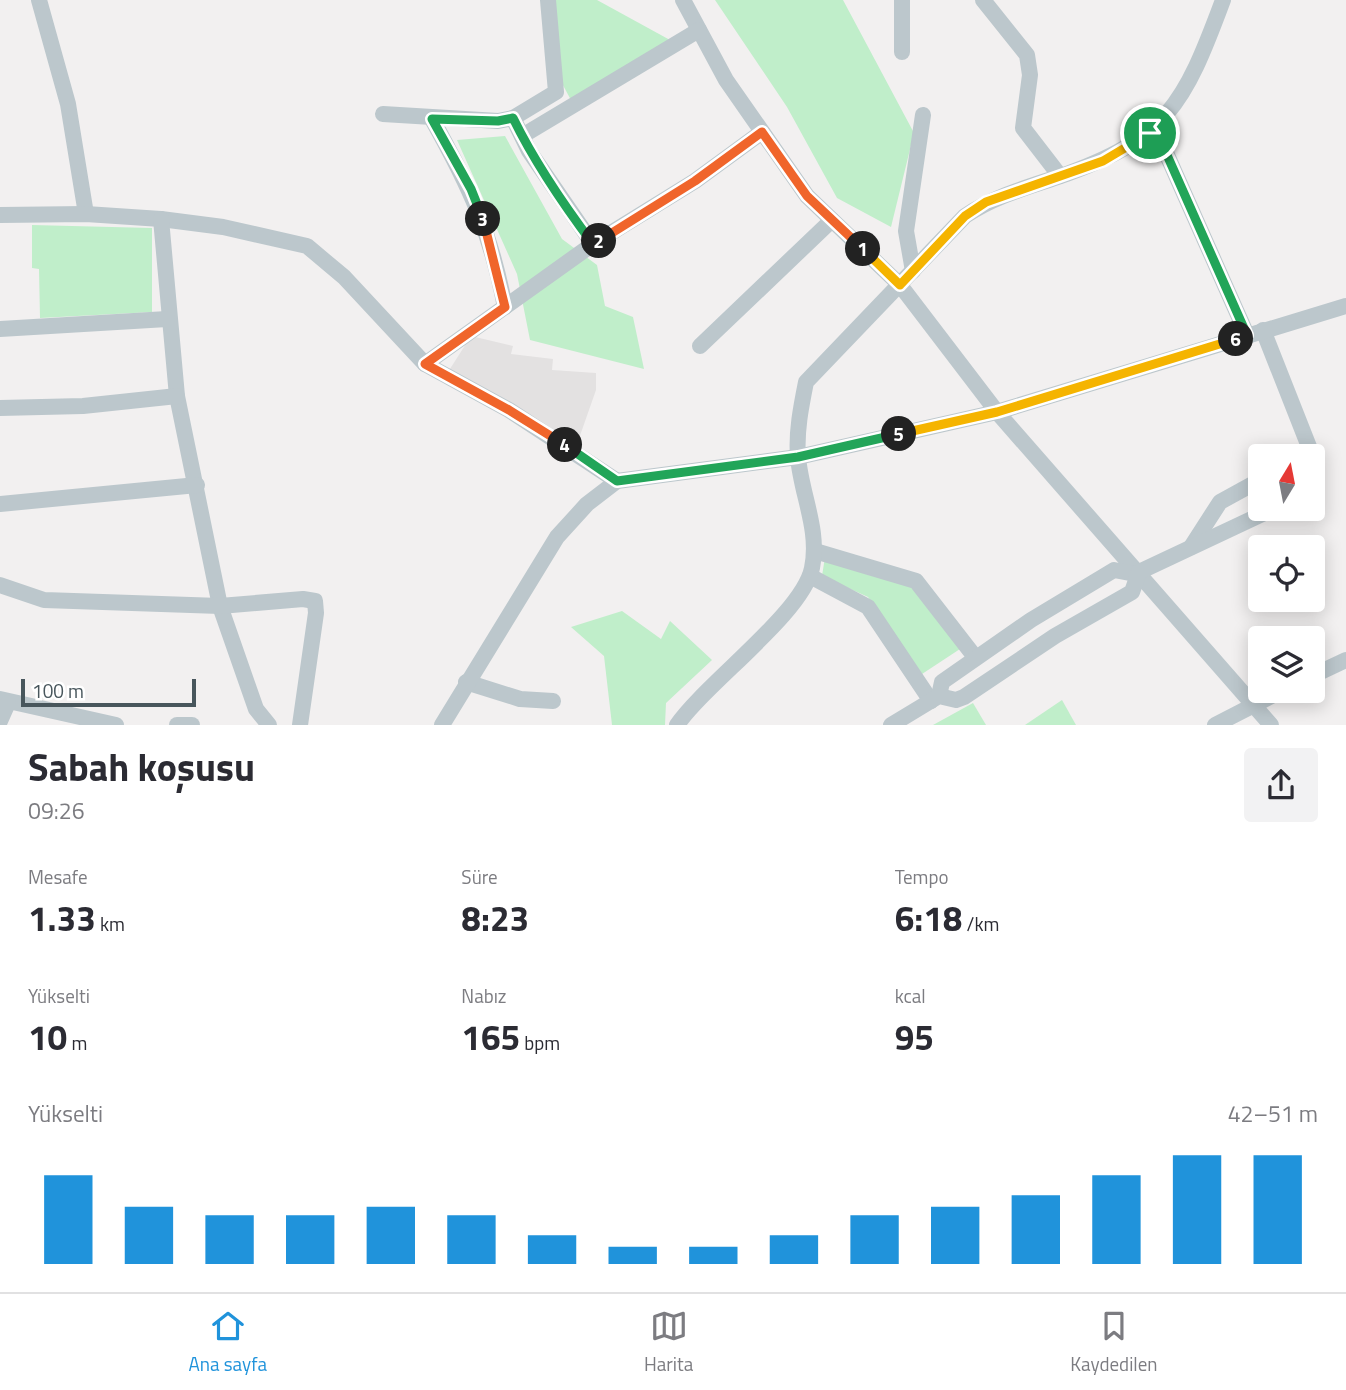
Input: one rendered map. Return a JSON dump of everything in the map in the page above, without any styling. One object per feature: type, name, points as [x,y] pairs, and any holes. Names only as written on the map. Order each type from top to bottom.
[{"type":"street","points":[[39,0],[68,104],[86,214]]},
{"type":"street","points":[[383,114],[498,121],[513,118],[556,92],[548,0]]},
{"type":"street","points":[[682,0],[726,80],[807,196],[900,285],[997,412],[1271,725]]},
{"type":"street","points":[[902,0],[902,51]]},
{"type":"street","points":[[983,0],[1027,55],[1030,75],[1023,128],[1060,176]]},
{"type":"street","points":[[677,725],[786,611],[810,576],[815,551],[798,457],[799,417],[806,382],[965,216],[986,202],[1103,161],[1150,133],[1168,115],[1201,58],[1223,0]]},
{"type":"street","points":[[522,135],[699,30]]},
{"type":"street","points":[[913,271],[906,231],[923,115]]},
{"type":"street","points":[[513,118],[593,244]]},
{"type":"street","points":[[432,119],[480,211],[495,256],[505,307]]},
{"type":"street","points":[[425,364],[593,244],[695,181],[762,132]]},
{"type":"street","points":[[1150,133],[1167,155],[1247,335]]},
{"type":"street","points":[[0,215],[86,214],[161,219],[223,227],[307,246],[344,277],[425,364],[509,410],[617,481]]},
{"type":"street","points":[[161,219],[167,319],[177,396],[220,606],[256,709],[269,725]]},
{"type":"street","points":[[700,346],[832,220]]},
{"type":"street","points":[[442,725],[557,537],[587,504],[617,481],[798,457],[997,412],[1346,306]]},
{"type":"street","points":[[0,329],[167,319]]},
{"type":"street","points":[[1264,330],[1307,444]]},
{"type":"street","points":[[0,408],[83,406],[177,396]]},
{"type":"street","points":[[0,504],[197,485]]},
{"type":"street","points":[[1191,547],[1220,502],[1248,487]]},
{"type":"street","points":[[891,725],[935,698],[942,682],[975,657],[1114,570],[1137,573],[1248,521]]},
{"type":"street","points":[[815,551],[916,581],[975,657]]},
{"type":"street","points":[[810,576],[854,597],[868,607],[935,698],[956,700],[977,690],[1055,636],[1132,593],[1137,573]]},
{"type":"street","points":[[0,585],[44,600],[220,606],[303,599],[315,601],[316,613],[300,725]]},
{"type":"street","points":[[1325,670],[1346,660]]},
{"type":"street","points":[[466,682],[520,699],[553,701]]},
{"type":"street","points":[[0,721],[4,701],[116,725]]},
{"type":"street","points":[[1215,725],[1257,703]]},
{"type":"street","points":[[177,725],[192,725]]},
{"type":"shaded area","points":[[471,336],[513,346],[511,354],[553,359],[552,370],[596,373],[596,390],[576,447],[448,372]]},
{"type":"green space","points":[[553,0],[597,0],[670,40],[572,102],[557,74]]},
{"type":"green space","points":[[715,0],[843,0],[914,133],[891,227],[837,198],[787,107]]},
{"type":"green space","points":[[505,136],[562,239],[597,265],[605,306],[633,317],[644,369],[530,340],[517,274],[457,140]]},
{"type":"green space","points":[[32,225],[152,228],[152,312],[40,318],[39,269],[32,268]]},
{"type":"green space","points":[[825,557],[908,583],[960,649],[922,674],[868,597],[822,576]]},
{"type":"green space","points":[[622,611],[661,639],[670,621],[712,660],[666,703],[665,725],[612,725],[604,656],[571,627]]},
{"type":"green space","points":[[1062,700],[1076,725],[1025,725]]},
{"type":"green space","points":[[973,703],[986,725],[933,725]]},
{"type":"route","points":[[513,118],[529,151],[593,244],[695,181],[762,132],[807,196],[900,285],[965,216],[986,202],[1103,161],[1150,133],[1167,155],[1247,335],[997,412],[798,457],[617,481],[509,410],[425,364],[505,307],[495,256],[480,211],[471,189],[432,119],[498,121],[513,118]]}]
